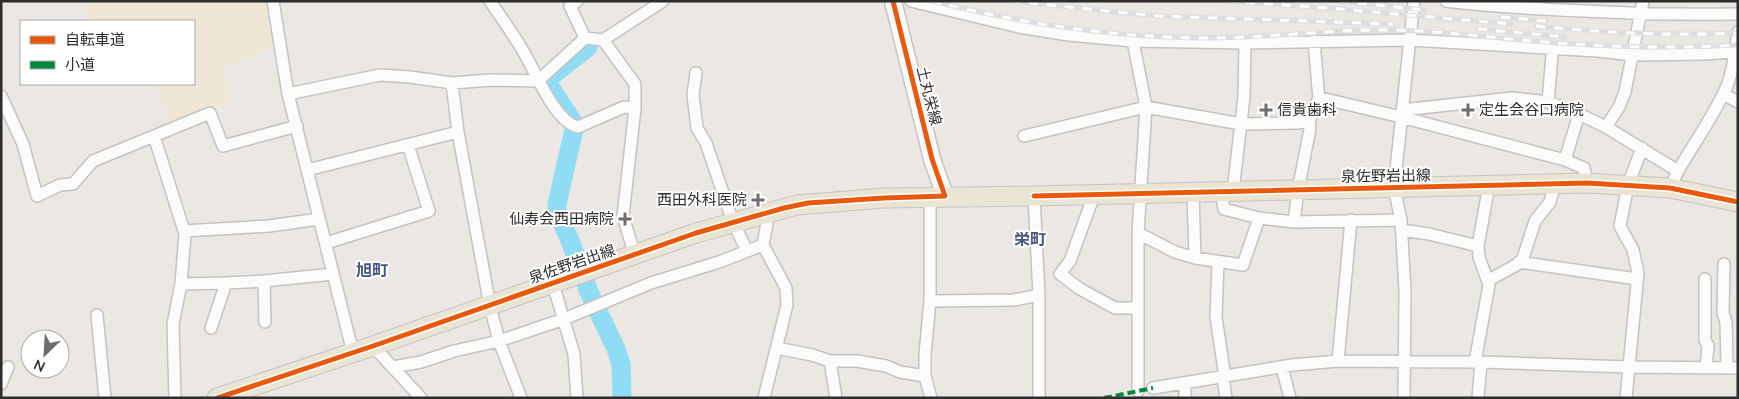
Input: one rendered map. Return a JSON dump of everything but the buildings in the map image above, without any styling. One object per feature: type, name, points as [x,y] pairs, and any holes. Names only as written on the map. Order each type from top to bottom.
[{"type":"main road","name":"土丸栄線","points":[[893,1],[932,159],[937,197]]},
{"type":"main road","name":"泉佐野岩出線","points":[[223,397],[696,233],[808,203],[884,198],[1094,195],[1587,182],[1670,188],[1738,202]]},
{"type":"street","points":[[274,1],[288,94],[353,353]]},
{"type":"street","points":[[490,1],[522,48],[538,81],[563,119],[574,126],[624,107],[635,108]]},
{"type":"street","points":[[288,94],[380,75],[452,83],[491,80],[538,81],[585,38],[603,40],[663,1]]},
{"type":"street","points":[[911,1],[1020,27],[1069,35],[1133,41],[1244,43],[1410,40],[1598,51],[1633,55],[1707,54],[1737,51]]},
{"type":"street","points":[[1404,398],[1405,292],[1401,225],[1394,188],[1414,1]]},
{"type":"street","points":[[1446,1],[1493,7],[1682,16],[1738,14]]},
{"type":"street","points":[[1606,127],[1625,92],[1643,1]]},
{"type":"street","points":[[572,3],[585,38]]},
{"type":"street","points":[[1670,188],[1678,171],[1716,108],[1727,85],[1737,51],[1738,32]]},
{"type":"street","points":[[603,40],[635,84],[635,108],[624,216],[632,246],[638,254]]},
{"type":"street","points":[[1133,41],[1146,107],[1138,233],[1138,391]]},
{"type":"street","points":[[1314,41],[1320,100]]},
{"type":"street","points":[[1244,43],[1244,98],[1241,124],[1224,209],[1259,218],[1294,222],[1351,220],[1401,225],[1478,246]]},
{"type":"street","points":[[1548,102],[1552,55]]},
{"type":"street","points":[[696,73],[693,95],[698,128],[706,143],[733,222],[747,252]]},
{"type":"street","points":[[452,83],[458,132],[490,306],[499,341],[521,398]]},
{"type":"street","points":[[1723,94],[1738,102]]},
{"type":"street","points":[[1,96],[23,144],[37,196],[60,185],[73,184],[93,161],[210,113],[222,146],[296,126]]},
{"type":"street","points":[[1294,222],[1310,129],[1309,121],[1316,102],[1321,98],[1402,113],[1565,160],[1584,168],[1587,182]]},
{"type":"street","points":[[1402,113],[1512,98],[1548,102],[1606,127],[1678,171]]},
{"type":"street","points":[[1024,136],[1146,107],[1241,124],[1309,121]]},
{"type":"street","points":[[1565,160],[1579,114]]},
{"type":"street","points":[[308,170],[458,132]]},
{"type":"street","points":[[154,136],[184,231],[181,284],[173,324],[175,398]]},
{"type":"street","points":[[326,243],[429,211],[408,145]]},
{"type":"street","points":[[1626,398],[1638,273],[1633,250],[1620,226],[1628,185],[1642,148]]},
{"type":"street","points":[[1489,280],[1519,262],[1527,250],[1530,230],[1535,220],[1550,202],[1554,184]]},
{"type":"street","points":[[1478,398],[1478,362],[1489,280],[1479,257],[1478,246],[1489,186]]},
{"type":"street","points":[[1193,192],[1195,258]]},
{"type":"street","points":[[1094,195],[1070,261],[1060,274],[1080,289],[1115,308],[1137,308]]},
{"type":"street","points":[[1034,196],[1039,295],[1039,398]]},
{"type":"street","points":[[931,398],[925,376],[925,354],[937,197]]},
{"type":"street","points":[[763,214],[767,223],[762,245],[786,288],[787,305],[764,398]]},
{"type":"street","points":[[1138,233],[1175,252],[1195,258],[1243,265],[1259,218]]},
{"type":"street","points":[[184,231],[270,226],[319,219]]},
{"type":"street","points":[[1338,361],[1351,220]]},
{"type":"street","points":[[393,367],[422,362],[454,351],[499,341],[564,320],[651,283],[719,262],[762,245]]},
{"type":"street","points":[[1218,262],[1216,317],[1226,398]]},
{"type":"street","points":[[1519,262],[1637,279]]},
{"type":"street","points":[[1152,392],[1185,384],[1282,367],[1338,361],[1732,368],[1726,322],[1723,313],[1724,264]]},
{"type":"street","points":[[181,284],[264,281],[333,274]]},
{"type":"street","points":[[1705,279],[1705,340],[1708,346],[1706,367]]},
{"type":"street","points":[[264,281],[264,322]]},
{"type":"street","points":[[212,328],[226,283]]},
{"type":"street","points":[[553,284],[574,354],[577,398]]},
{"type":"street","points":[[930,301],[1014,300],[1039,295]]},
{"type":"street","points":[[97,315],[105,398]]},
{"type":"street","points":[[373,346],[421,398]]},
{"type":"street","points":[[777,348],[812,355],[830,361],[857,361],[925,376]]},
{"type":"street","points":[[830,361],[836,398]]},
{"type":"street","points":[[1,384],[8,367]]},
{"type":"street","points":[[1282,367],[1290,398]]},
{"type":"street","points":[[1185,384],[1185,398]]},
{"type":"shaded area","points":[[83,1],[267,1],[275,47],[223,67],[230,103],[168,121],[156,85],[195,85],[195,20],[90,20]]},
{"type":"waterway","points":[[588,47],[550,77],[548,84],[575,125],[557,211],[589,292],[616,349],[621,364],[622,398]]},
{"type":"railway","points":[[932,1],[1035,23],[1105,32],[1175,37],[1233,38],[1393,30],[1583,45],[1660,47],[1738,45]]},
{"type":"railway","points":[[1011,1],[1157,16],[1393,24]]},
{"type":"railway","points":[[1228,1],[1511,24]]},
{"type":"railway","points":[[1340,1],[1424,10]]},
{"type":"railway","points":[[1501,17],[1546,21]]},
{"type":"railway","points":[[1536,26],[1637,33],[1738,33]]},
{"type":"railway","points":[[1478,29],[1565,37]]},
{"type":"marked path","points":[[1104,398],[1153,388]]},
{"type":"cycle path","points":[[217,398],[373,346],[696,233],[784,208],[808,203],[945,196],[932,159],[893,1]]},
{"type":"cycle path","points":[[1034,196],[1587,183],[1670,188],[1738,202]]},
{"type":"place","name":"信貴歯科","points":[[1266,110]]},
{"type":"place","name":"定生会谷口病院","points":[[1468,110]]},
{"type":"place","name":"西田外科医院","points":[[758,200]]},
{"type":"place","name":"仙寿会西田病院","points":[[625,219]]},
{"type":"district","name":"栄町","points":[[1030,240]]},
{"type":"district","name":"旭町","points":[[372,271]]}]
